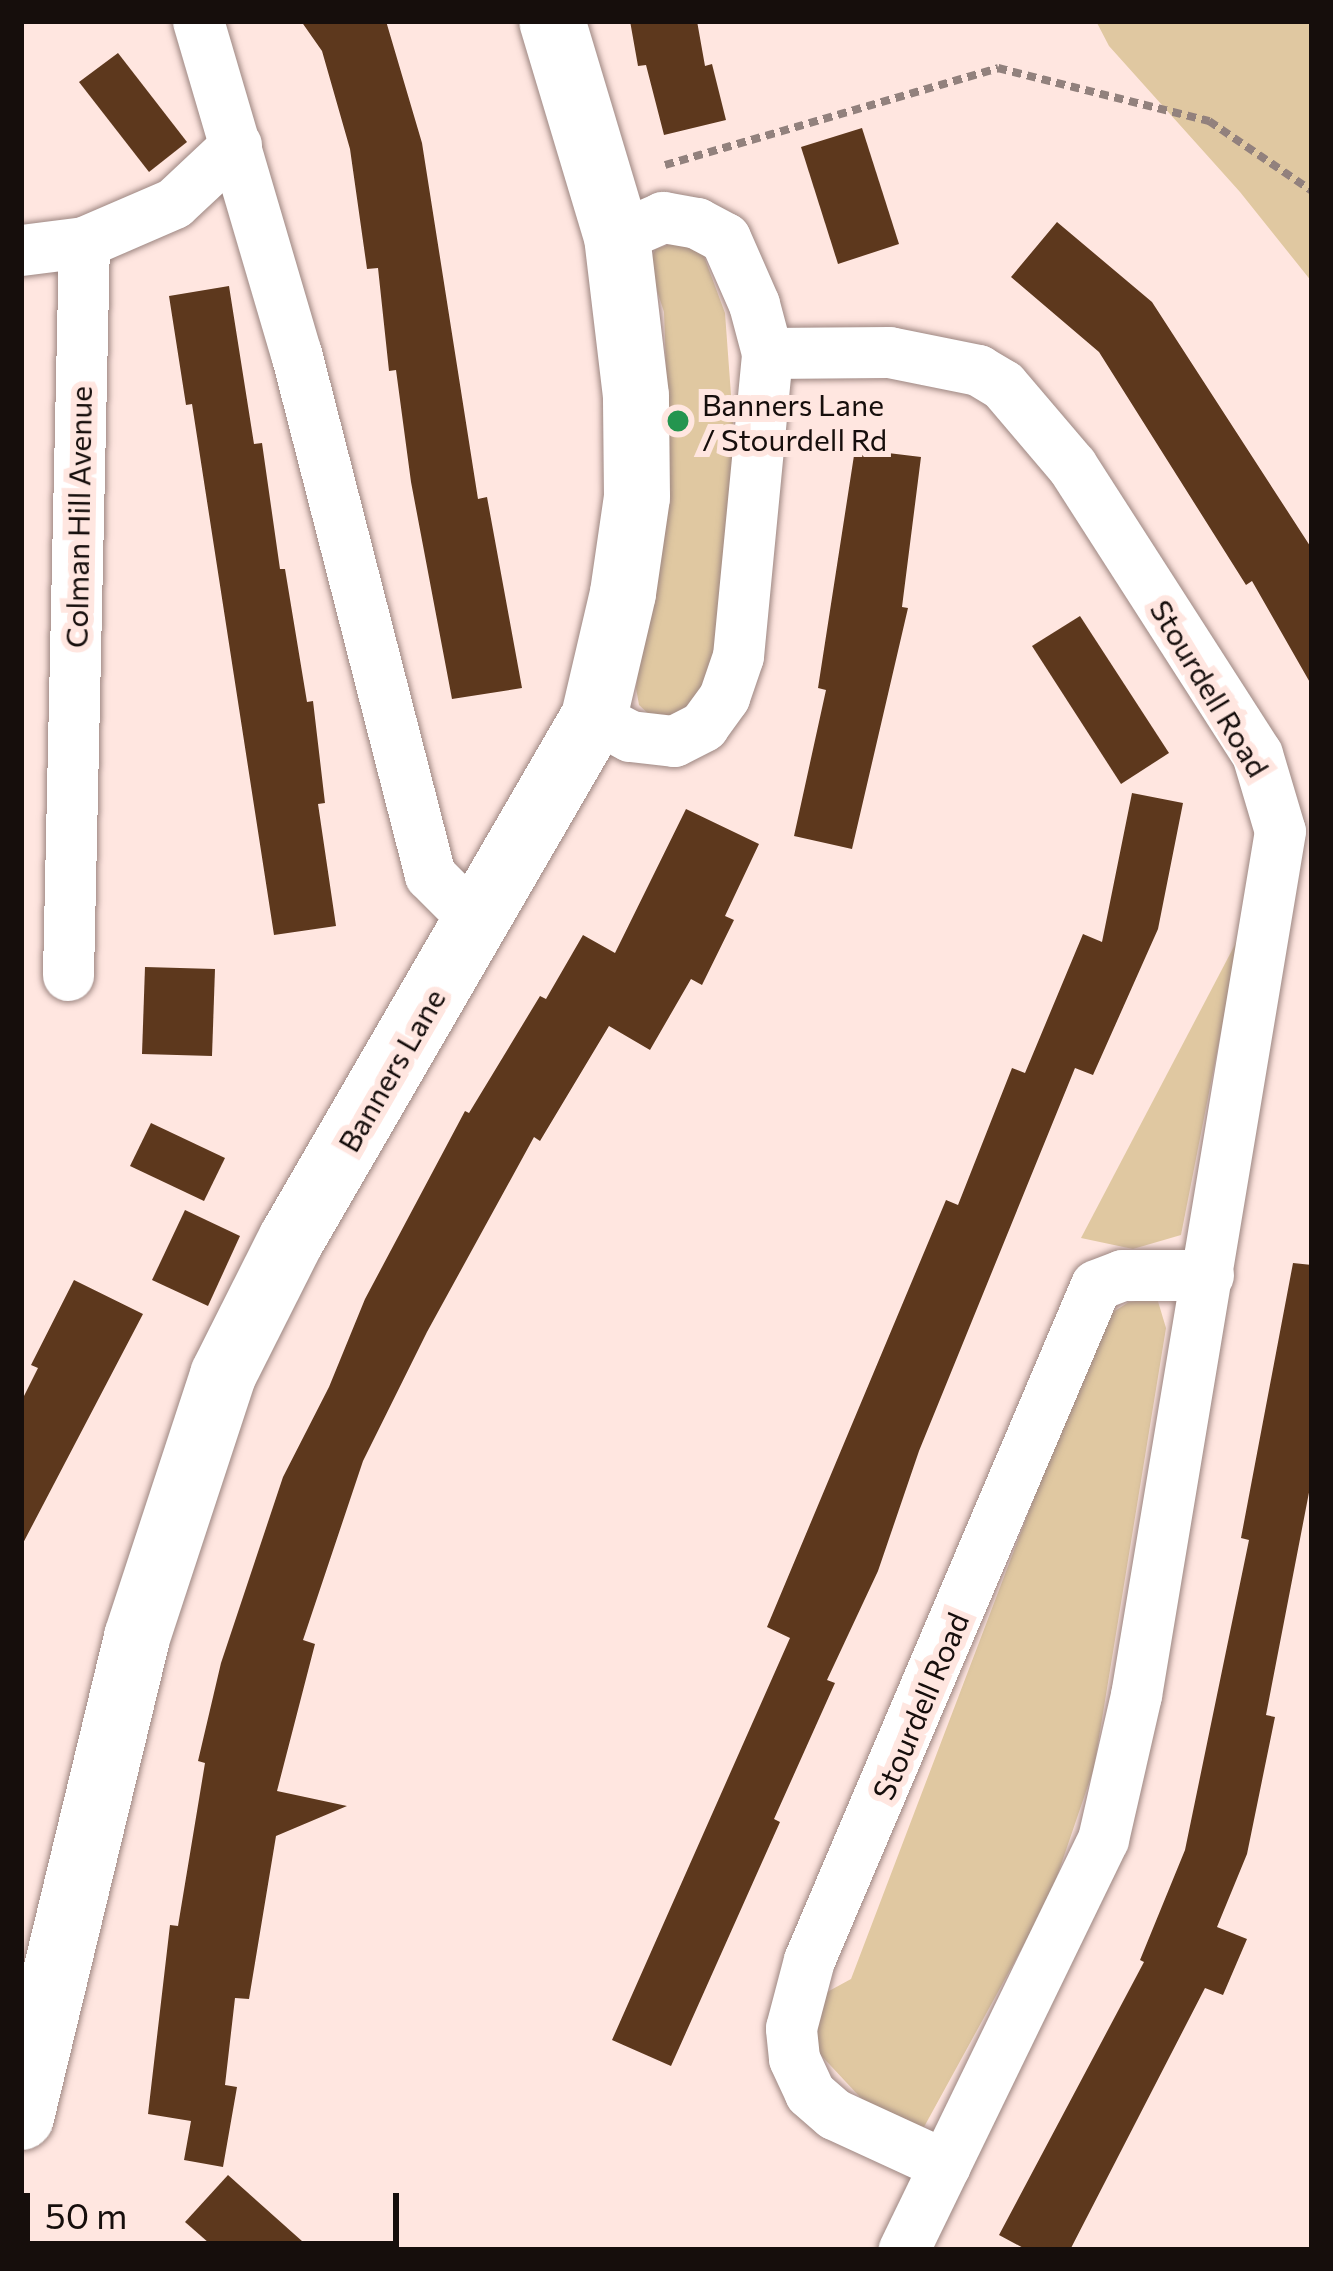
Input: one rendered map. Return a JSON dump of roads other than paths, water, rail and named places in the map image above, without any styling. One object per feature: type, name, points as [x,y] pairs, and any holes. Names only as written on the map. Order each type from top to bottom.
[{"type":"street","points":[[198,21],[296,353],[430,875],[478,923]]},
{"type":"street","name":"Banners Lane","points":[[21,2117],[137,1637],[223,1375],[292,1240],[593,717],[623,593],[637,497],[636,397],[609,210],[552,21]]},
{"type":"street","points":[[21,250],[84,242],[174,203],[236,145]]},
{"type":"street","points":[[593,717],[630,736],[674,740],[703,726],[724,698],[739,656],[766,353],[754,304],[724,238],[698,223],[609,210]]},
{"type":"street","name":"Colman Hill Avenue","points":[[68,975],[84,242]]},
{"type":"street","name":"Stourdell Road","points":[[766,353],[889,352],[978,370],[1003,385],[1072,466],[1257,754],[1280,831],[1136,1695],[1103,1839],[903,2250]]},
{"type":"street","name":"Stourdell Road","points":[[945,2165],[834,2114],[810,2093],[794,2058],[791,2028],[809,1960],[1096,1285],[1122,1275],[1208,1275]]},
{"type":"place","name":"Banners Lane / Stourdell Rd","points":[[678,421]]}]
